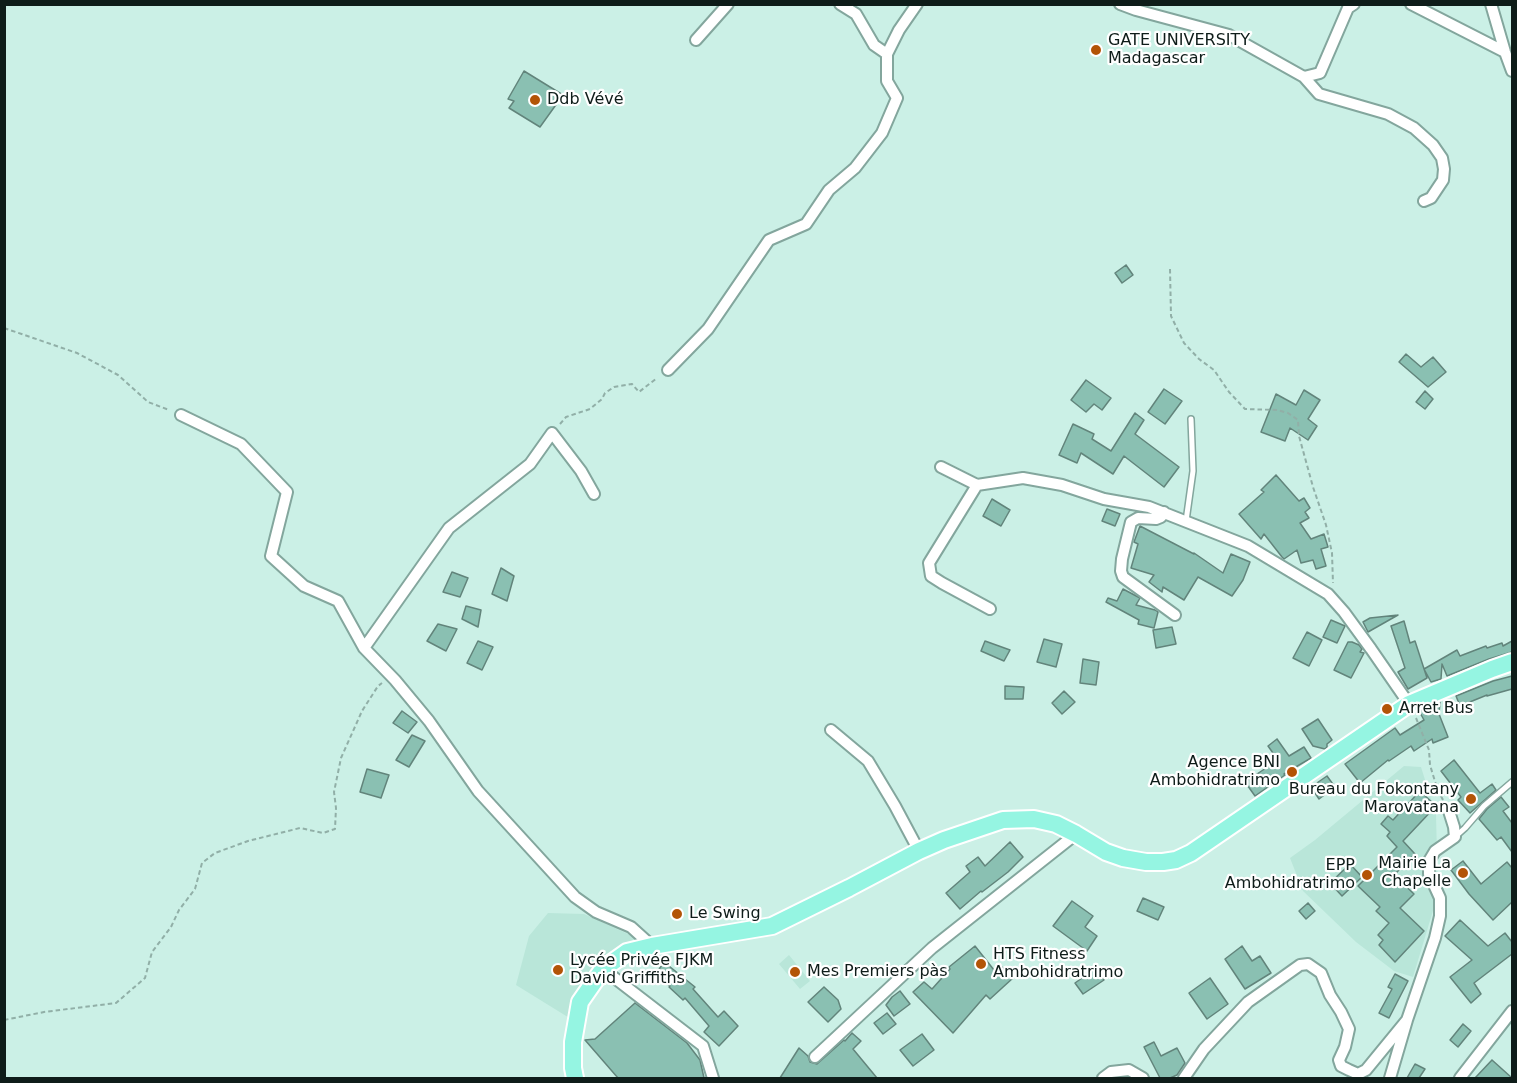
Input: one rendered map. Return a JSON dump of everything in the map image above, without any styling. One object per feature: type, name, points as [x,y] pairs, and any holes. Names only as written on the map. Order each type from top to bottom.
[{"type":"main road","points":[[574,1078],[573,1042],[580,1002],[603,969],[627,952],[772,926],[919,851],[1003,820],[1034,819],[1056,824],[1106,852],[1123,858],[1146,862],[1176,860],[1191,853],[1409,704],[1512,662]]},
{"type":"street","points":[[696,40],[728,4]]},
{"type":"street","points":[[840,4],[856,15],[874,45],[887,54]]},
{"type":"street","points":[[668,370],[708,329],[769,240],[806,224],[829,190],[855,168],[882,133],[897,98],[887,81],[887,54],[899,30],[917,4]]},
{"type":"street","points":[[1119,4],[1229,35],[1304,77],[1319,94],[1388,114],[1414,128],[1433,145],[1442,158],[1444,169],[1443,180],[1431,198],[1425,201]]},
{"type":"street","points":[[1304,77],[1320,73],[1348,8],[1354,4]]},
{"type":"street","points":[[1411,4],[1505,52]]},
{"type":"street","points":[[1491,4],[1512,71]]},
{"type":"street","points":[[181,415],[241,444],[287,492],[271,556],[304,586],[338,602],[364,648],[391,675],[429,721],[478,791],[575,897],[596,912],[631,927],[652,946]]},
{"type":"street","points":[[364,648],[449,528],[530,464],[552,433],[581,471],[594,494]]},
{"type":"street","points":[[941,467],[977,485],[1023,478],[1062,485],[1104,499],[1149,507],[1248,546],[1328,594],[1351,621],[1409,704]]},
{"type":"street","points":[[977,485],[929,563],[931,576],[990,609]]},
{"type":"street","points":[[1164,512],[1156,519],[1138,518],[1131,522],[1121,571],[1123,577],[1175,615]]},
{"type":"street","points":[[831,730],[868,761],[919,851]]},
{"type":"street","points":[[1390,1078],[1440,916],[1440,898],[1429,874],[1429,861],[1436,851],[1455,837],[1449,811]]},
{"type":"street","points":[[815,1057],[932,948],[1076,834]]},
{"type":"street","points":[[1184,1078],[1204,1049],[1248,1002],[1300,965],[1308,964],[1321,973],[1349,1029],[1339,1060],[1341,1066],[1358,1074],[1366,1070],[1407,1020]]},
{"type":"street","points":[[603,969],[703,1046],[713,1078]]},
{"type":"street","points":[[1460,1078],[1512,1011]]},
{"type":"street","points":[[1103,1078],[1112,1072],[1129,1070],[1143,1078]]},
{"type":"lane","points":[[1186,521],[1193,471],[1191,419]]},
{"type":"lane","points":[[1455,837],[1484,806],[1512,782]]},
{"type":"path","points":[[1170,269],[1171,316],[1184,343],[1199,359],[1214,370],[1229,392],[1245,409],[1276,410],[1288,413],[1298,420],[1299,436],[1326,525],[1332,553],[1333,582],[1328,594]]},
{"type":"path","points":[[4,328],[77,353],[118,375],[148,402],[181,415]]},
{"type":"path","points":[[552,433],[566,417],[590,409],[602,399],[604,393],[614,387],[632,384],[639,392],[652,382]]},
{"type":"path","points":[[4,1020],[44,1012],[116,1003],[145,978],[152,952],[195,890],[202,863],[215,853],[248,841],[300,828],[323,833],[335,829],[334,792],[341,758],[362,711],[378,686],[391,675]]},
{"type":"path","points":[[1409,704],[1429,750],[1430,765],[1437,788],[1449,811]]},
{"type":"shaded area","name":"EPP Ambohidratrimo","points":[[1404,766],[1421,767],[1436,815],[1438,894],[1413,977],[1394,971],[1356,942],[1303,891],[1290,858]]},
{"type":"shaded area","name":"Lycée Privée FJKM David Griffiths","points":[[548,913],[584,914],[637,938],[607,955],[585,984],[571,1019],[516,985],[529,936]]},
{"type":"shaded area","name":"Mes Premiers pàs","points":[[789,955],[810,981],[800,989],[779,964]]},
{"type":"building","name":"Ddb Vévé","points":[[524,71],[563,95],[540,127],[509,108],[514,101],[508,99]]},
{"type":"building","points":[[1126,265],[1133,275],[1122,283],[1115,273]]},
{"type":"building","points":[[1406,354],[1421,367],[1433,357],[1446,372],[1428,387],[1399,362]]},
{"type":"building","points":[[1086,380],[1111,398],[1102,410],[1094,404],[1086,412],[1071,400]]},
{"type":"building","points":[[1164,389],[1182,401],[1165,424],[1148,412]]},
{"type":"building","points":[[1304,390],[1320,400],[1308,419],[1317,426],[1308,440],[1290,428],[1285,441],[1261,432],[1276,394],[1296,405]]},
{"type":"building","points":[[1425,391],[1433,399],[1425,409],[1416,402]]},
{"type":"building","points":[[1135,413],[1144,420],[1135,434],[1179,467],[1164,487],[1124,456],[1113,474],[1081,453],[1077,463],[1059,455],[1073,424],[1094,434],[1092,439],[1111,451]]},
{"type":"building","points":[[1276,475],[1299,501],[1304,498],[1310,508],[1305,512],[1309,518],[1300,523],[1311,539],[1324,534],[1328,547],[1321,549],[1326,566],[1316,569],[1313,560],[1301,563],[1297,550],[1284,559],[1264,534],[1261,539],[1239,514],[1264,492],[1261,490]]},
{"type":"building","points":[[992,499],[1010,510],[1001,526],[983,516]]},
{"type":"building","points":[[1107,509],[1120,514],[1115,526],[1102,521]]},
{"type":"building","points":[[1140,526],[1194,553],[1223,573],[1231,554],[1250,562],[1243,580],[1232,596],[1198,577],[1184,600],[1163,587],[1162,592],[1149,582],[1154,575],[1131,568],[1138,544],[1134,542]]},
{"type":"building","points":[[501,568],[514,576],[507,601],[492,594]]},
{"type":"building","points":[[452,572],[468,578],[460,597],[443,592]]},
{"type":"building","points":[[1123,589],[1140,598],[1136,605],[1158,612],[1154,628],[1138,624],[1139,620],[1106,602],[1108,598],[1117,601]]},
{"type":"building","points":[[466,606],[481,610],[478,627],[462,619]]},
{"type":"building","points":[[1398,615],[1368,632],[1363,622],[1370,618]]},
{"type":"building","points":[[1331,620],[1345,626],[1337,643],[1323,637]]},
{"type":"building","points":[[1404,621],[1410,643],[1415,641],[1427,678],[1408,689],[1398,672],[1405,668],[1391,626]]},
{"type":"building","points":[[438,624],[457,629],[446,651],[427,641]]},
{"type":"building","points":[[1172,627],[1176,644],[1156,648],[1153,630]]},
{"type":"building","points":[[1307,632],[1322,640],[1309,666],[1293,658]]},
{"type":"building","points":[[1044,639],[1062,644],[1056,667],[1037,662]]},
{"type":"building","points":[[478,641],[493,647],[482,670],[467,663]]},
{"type":"building","points":[[985,641],[1010,650],[1004,661],[981,651]]},
{"type":"building","points":[[1512,641],[1512,652],[1447,676],[1442,664],[1441,679],[1431,682],[1424,669],[1457,650],[1460,656],[1486,646],[1487,648],[1502,643],[1503,646]]},
{"type":"building","points":[[1348,642],[1359,645],[1362,649],[1360,652],[1364,653],[1351,678],[1334,670]]},
{"type":"building","points":[[1083,659],[1099,662],[1096,685],[1080,683]]},
{"type":"building","points":[[1512,676],[1512,689],[1487,695],[1460,706],[1456,696]]},
{"type":"building","points":[[1005,686],[1024,687],[1023,699],[1005,699]]},
{"type":"building","points":[[1064,691],[1075,702],[1062,714],[1052,703]]},
{"type":"building","points":[[1440,702],[1439,714],[1448,737],[1433,743],[1432,739],[1414,751],[1411,746],[1388,760],[1360,783],[1345,764],[1395,728],[1400,735],[1424,720],[1419,711]]},
{"type":"building","points":[[402,711],[417,722],[408,733],[393,723]]},
{"type":"building","points":[[1318,719],[1332,740],[1325,749],[1313,746],[1302,729]]},
{"type":"building","points":[[412,735],[425,741],[409,767],[396,760]]},
{"type":"building","points":[[1277,739],[1289,756],[1304,747],[1311,758],[1284,774],[1255,796],[1245,782],[1278,760],[1268,746]]},
{"type":"building","points":[[1454,760],[1480,793],[1492,784],[1496,790],[1470,813],[1458,800],[1461,797],[1441,771]]},
{"type":"building","points":[[367,769],[389,775],[381,798],[360,792]]},
{"type":"building","points":[[1327,776],[1335,787],[1319,799],[1311,787]]},
{"type":"building","points":[[1420,791],[1436,806],[1403,841],[1415,854],[1394,875],[1414,894],[1400,908],[1424,931],[1395,962],[1379,945],[1383,940],[1378,935],[1389,923],[1376,911],[1380,907],[1358,886],[1397,847],[1387,836],[1390,832],[1381,824],[1388,816],[1393,820]]},
{"type":"building","points":[[1501,797],[1509,807],[1503,811],[1512,823],[1512,852],[1501,837],[1497,840],[1479,819]]},
{"type":"building","points":[[1010,842],[1023,857],[1008,872],[960,909],[946,893],[970,872],[966,866],[978,857],[985,866]]},
{"type":"building","points":[[1463,861],[1481,884],[1507,862],[1512,868],[1512,902],[1493,920],[1451,870]]},
{"type":"building","points":[[1350,864],[1362,877],[1342,896],[1330,883]]},
{"type":"building","points":[[1143,898],[1164,907],[1158,920],[1137,911]]},
{"type":"building","points":[[1072,901],[1093,916],[1085,927],[1097,936],[1087,951],[1053,926]]},
{"type":"building","points":[[1308,903],[1315,911],[1306,919],[1299,911]]},
{"type":"building","points":[[1460,920],[1488,946],[1505,933],[1512,942],[1512,954],[1474,983],[1481,994],[1471,1003],[1450,977],[1472,960],[1445,936]]},
{"type":"building","points":[[975,946],[994,970],[1000,965],[1013,978],[990,999],[986,995],[953,1033],[913,992],[924,982],[932,989],[950,969],[949,967]]},
{"type":"building","points":[[1242,946],[1252,961],[1260,956],[1271,973],[1245,989],[1225,959]]},
{"type":"building","points":[[664,962],[695,987],[693,989],[718,1017],[724,1011],[738,1026],[719,1046],[704,1032],[709,1026],[685,998],[683,1000],[655,975]]},
{"type":"building","points":[[1096,968],[1104,980],[1083,994],[1075,983]]},
{"type":"building","points":[[1395,974],[1408,981],[1389,1018],[1379,1013],[1392,989],[1388,987]]},
{"type":"building","points":[[1210,978],[1228,1004],[1207,1019],[1189,993]]},
{"type":"building","points":[[824,987],[838,1000],[841,1009],[828,1022],[808,1002]]},
{"type":"building","points":[[900,991],[910,1004],[894,1016],[886,1005]]},
{"type":"building","points":[[635,1003],[687,1043],[700,1060],[704,1078],[618,1078],[585,1040],[595,1039]]},
{"type":"building","points":[[887,1013],[896,1024],[883,1034],[874,1023]]},
{"type":"building","points":[[1463,1024],[1471,1031],[1458,1047],[1450,1040]]},
{"type":"building","points":[[852,1033],[861,1041],[853,1049],[877,1078],[780,1078],[799,1048],[808,1056],[810,1062],[817,1064]]},
{"type":"building","points":[[922,1034],[934,1050],[913,1066],[900,1050]]},
{"type":"building","points":[[1154,1042],[1161,1056],[1177,1048],[1185,1063],[1177,1075],[1160,1078],[1144,1047]]},
{"type":"building","points":[[1492,1060],[1512,1078],[1475,1078]]},
{"type":"building","points":[[1415,1064],[1425,1069],[1419,1078],[1407,1078]]},
{"type":"place","name":"GATE UNIVERSITY Madagascar","points":[[1096,50]]},
{"type":"place","name":"Ddb Vévé","points":[[535,100]]},
{"type":"place","name":"Arret Bus","points":[[1387,709]]},
{"type":"place","name":"Agence BNI Ambohidratrimo","points":[[1292,772]]},
{"type":"place","name":"Bureau du Fokontany Marovatana","points":[[1471,799]]},
{"type":"place","name":"Mairie La Chapelle","points":[[1463,873]]},
{"type":"place","name":"EPP Ambohidratrimo","points":[[1367,875]]},
{"type":"place","name":"Le Swing","points":[[677,914]]},
{"type":"place","name":"HTS Fitness Ambohidratrimo","points":[[981,964]]},
{"type":"place","name":"Lycée Privée FJKM David Griffiths","points":[[558,970]]},
{"type":"place","name":"Mes Premiers pàs","points":[[795,972]]}]
